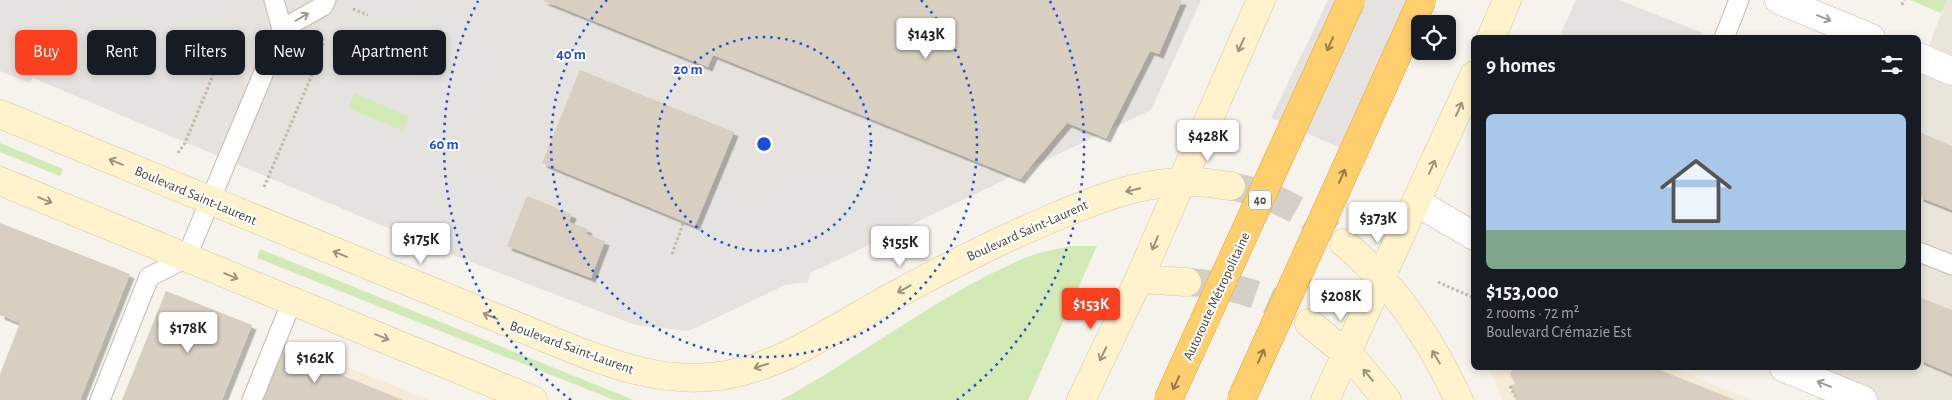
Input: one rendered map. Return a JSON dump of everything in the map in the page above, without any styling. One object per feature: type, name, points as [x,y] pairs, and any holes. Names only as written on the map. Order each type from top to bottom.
[{"type":"highway","name":"Autoroute Métropolitaine","points":[[1168,400],[1351,0]]},
{"type":"highway","points":[[1241,400],[1422,0]]},
{"type":"main road","points":[[1081,400],[1140,279],[1261,0]]},
{"type":"main road","points":[[1491,35],[1507,0]]},
{"type":"main road","points":[[1325,400],[1471,82]]},
{"type":"main road","name":"Boulevard Saint-Laurent","points":[[0,114],[617,366],[652,375],[680,378],[711,377],[738,373],[767,364],[800,349],[943,268],[1006,237],[1089,202],[1126,191],[1181,182],[1231,186]]},
{"type":"main road","points":[[0,181],[529,399]]},
{"type":"main road","points":[[1344,243],[1382,278],[1414,322],[1459,400]]},
{"type":"main road","points":[[1140,279],[1187,282]]},
{"type":"main road","points":[[1309,323],[1365,371],[1387,400]]},
{"type":"street","points":[[1779,0],[1864,35]]},
{"type":"street","points":[[1921,58],[1952,70]]},
{"type":"street","points":[[1416,202],[1471,234]]},
{"type":"street","points":[[1789,370],[1864,400]]},
{"type":"lane","points":[[274,0],[282,29]]},
{"type":"lane","points":[[100,400],[149,276],[186,258],[282,29],[323,6],[326,0]]},
{"type":"lane","points":[[1725,35],[1739,0]]},
{"type":"lane","points":[[1921,253],[1952,266]]},
{"type":"lane","points":[[252,400],[292,301]]},
{"type":"path","points":[[1902,5],[1904,0]]},
{"type":"path","points":[[350,8],[368,15]]},
{"type":"path","points":[[178,153],[185,142],[213,75]]},
{"type":"path","points":[[264,187],[312,75]]},
{"type":"path","points":[[672,254],[684,221]]},
{"type":"path","points":[[1438,282],[1471,297]]},
{"type":"path","points":[[1510,386],[1517,400]]},
{"type":"shaded area","points":[[0,0],[1201,0],[1151,110],[689,331],[635,325],[440,250],[26,75],[77,75],[77,30],[15,30],[15,70],[0,64]]},
{"type":"shaded area","points":[[0,0],[63,0],[51,30],[15,30],[15,75],[33,75],[30,83],[0,71]]},
{"type":"shaded area","points":[[78,0],[232,0],[220,30],[166,30],[166,75],[201,75],[177,135],[43,80],[45,75],[77,75],[77,30],[65,30]]},
{"type":"shaded area","points":[[353,0],[410,0],[477,28],[480,36],[505,45],[461,154],[433,143],[429,151],[519,188],[489,264],[282,179],[333,50],[333,75],[446,75],[446,30],[341,30]],"holes":[[[354,93],[408,116],[403,131],[348,108]]]},
{"type":"shaded area","points":[[1328,0],[1435,0],[1428,15],[1411,15],[1411,52],[1362,157],[1271,118]]},
{"type":"shaded area","points":[[1576,0],[1619,0],[1703,33],[1702,35],[1560,35]]},
{"type":"shaded area","points":[[1947,0],[1952,0],[1952,400],[1817,400],[1830,370],[1921,370],[1921,65]]},
{"type":"shaded area","points":[[785,164],[886,183],[904,215],[813,263],[808,282],[766,287],[700,317],[642,321],[593,306],[614,217],[622,196],[711,188],[764,208]]},
{"type":"shaded area","points":[[286,343],[430,400],[262,400]]},
{"type":"shaded area","points":[[1490,370],[1678,370],[1752,400],[1503,400]]},
{"type":"green space","points":[[1910,0],[1947,0],[1941,13]]},
{"type":"green space","points":[[354,93],[409,116],[402,131],[348,108]]},
{"type":"green space","points":[[0,143],[63,169],[60,176],[0,152]]},
{"type":"green space","points":[[1071,246],[1097,246],[1028,400],[781,400],[812,383],[935,305],[998,270],[1045,251]]},
{"type":"green space","points":[[260,249],[634,400],[614,400],[257,258]]},
{"type":"building","points":[[542,0],[1182,0],[1159,54],[1150,51],[1106,138],[1067,123],[1020,179],[713,55],[708,67]]},
{"type":"building","points":[[580,70],[734,132],[695,226],[542,163]]},
{"type":"building","points":[[1921,133],[1952,146],[1952,210],[1921,198]]},
{"type":"building","points":[[527,196],[572,214],[569,222],[588,229],[586,234],[605,241],[591,278],[507,246]]},
{"type":"building","points":[[0,223],[130,274],[80,400],[0,400],[0,374],[20,323],[0,315]]},
{"type":"building","points":[[166,291],[252,325],[222,400],[122,400]]},
{"type":"building","points":[[1921,298],[1952,310],[1952,374],[1921,361]]},
{"type":"building","points":[[282,351],[403,400],[261,400]]},
{"type":"building","points":[[1512,370],[1660,370],[1735,400],[1517,400],[1510,386],[1515,384],[1510,374]]},
{"type":"tunnel","points":[[1231,186],[1263,195],[1291,207],[1304,214],[1344,243]]},
{"type":"tunnel","points":[[1187,282],[1205,283],[1251,293],[1280,305],[1309,323]]}]
